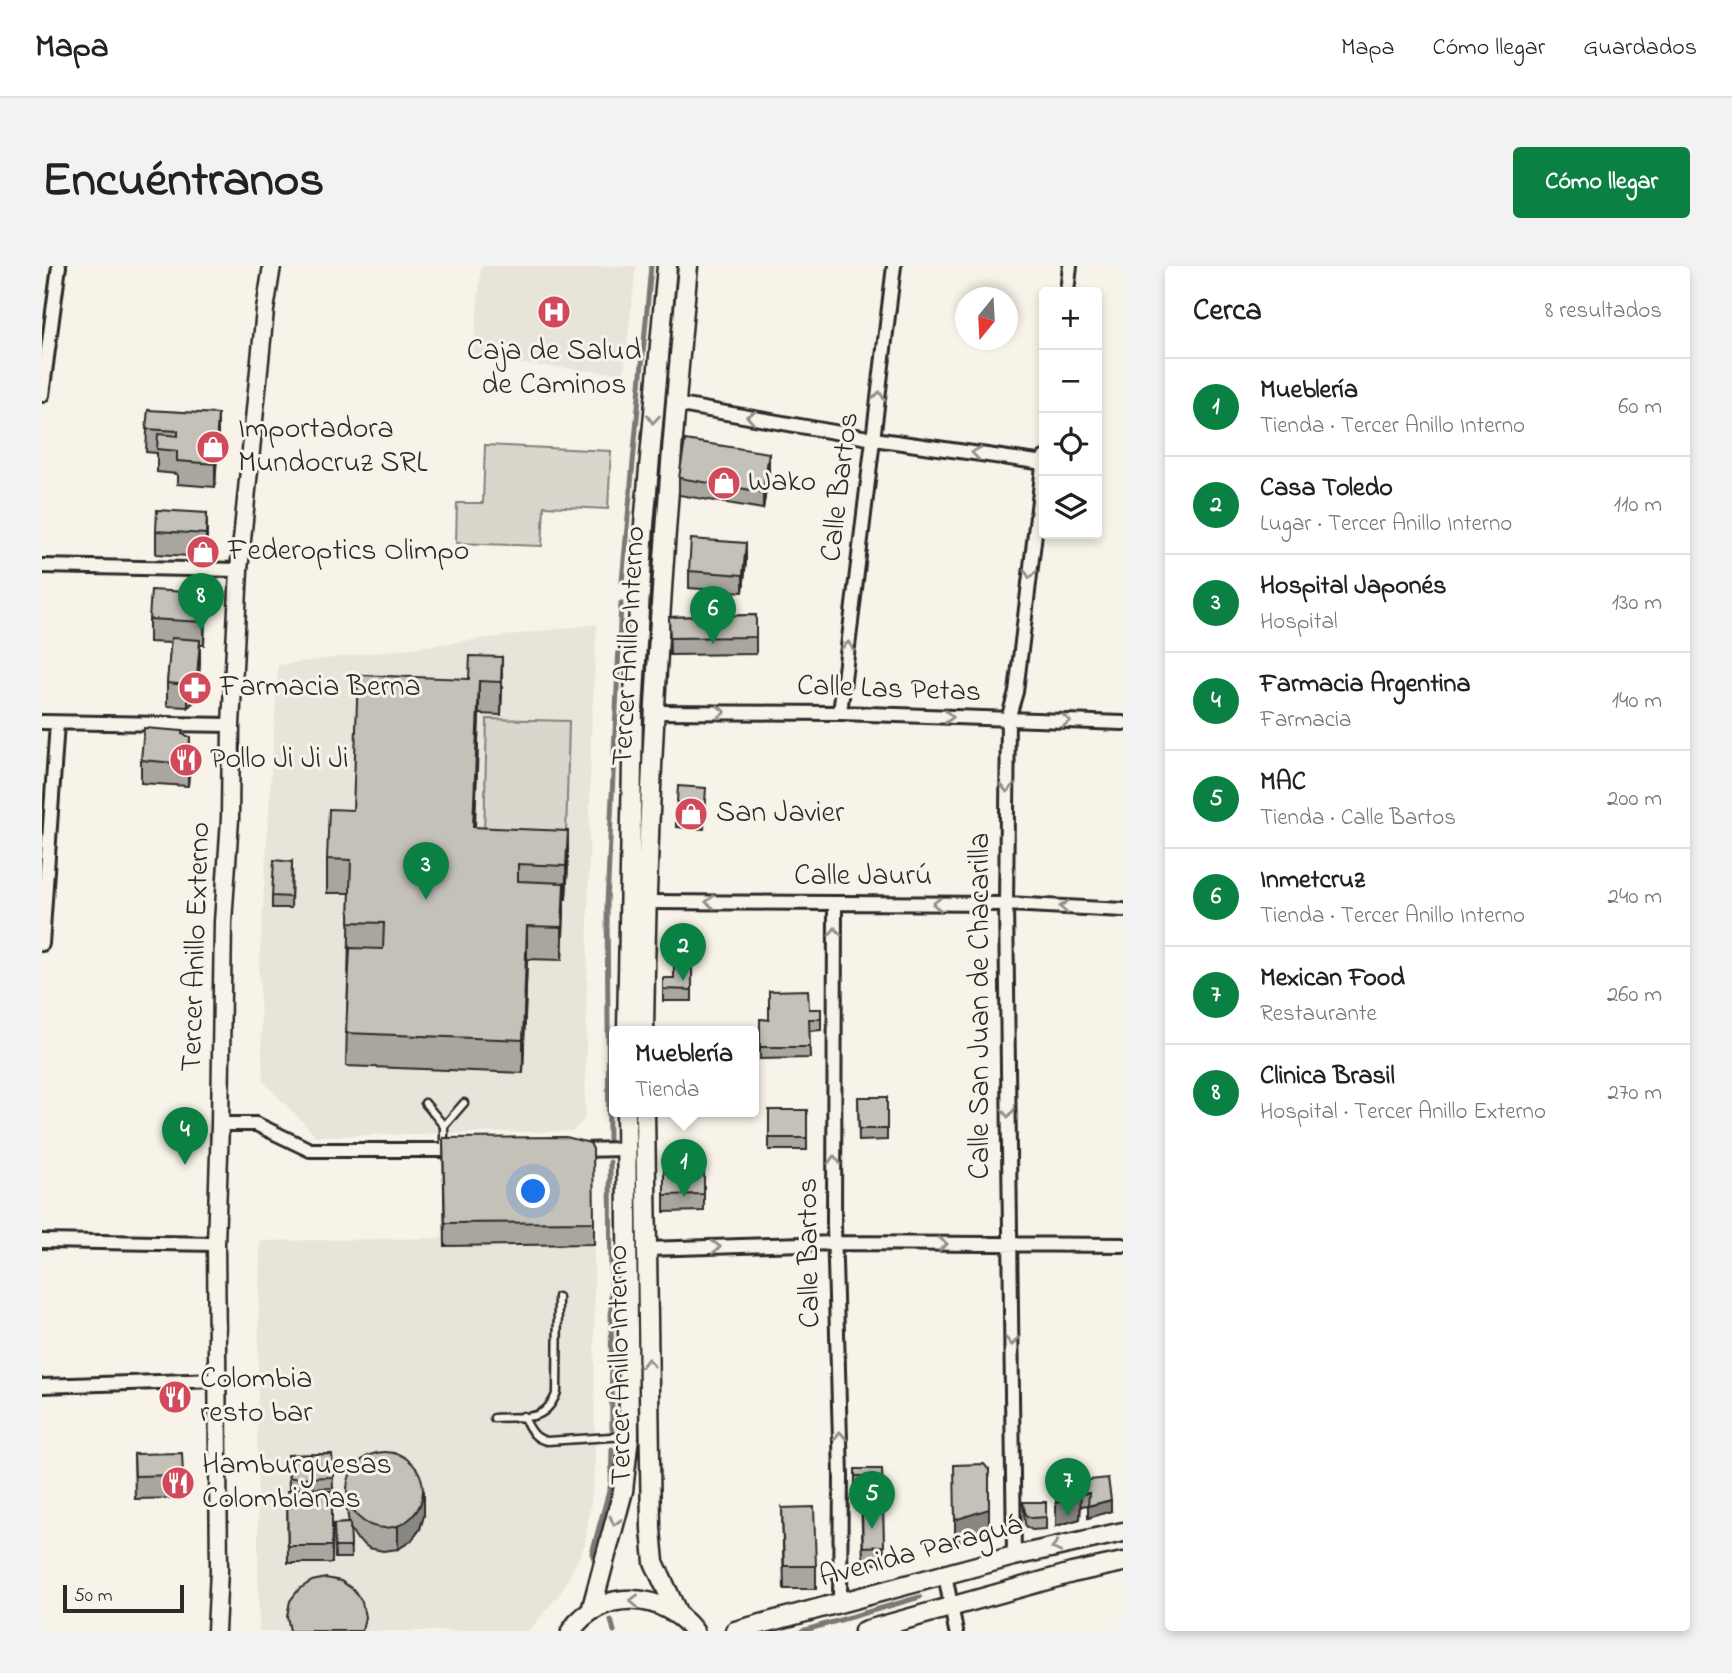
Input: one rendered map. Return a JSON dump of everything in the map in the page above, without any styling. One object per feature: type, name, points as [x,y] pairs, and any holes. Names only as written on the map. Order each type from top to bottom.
[{"type":"main road","name":"Tercer Anillo Interno","points":[[627,1026],[633,710],[650,457],[667,266]]},
{"type":"main road","points":[[675,404],[669,391],[680,293],[677,266]]},
{"type":"main road","name":"Tercer Anillo Interno","points":[[644,1026],[645,902],[653,712],[675,404],[688,266]]},
{"type":"main road","points":[[650,457],[662,463],[664,470],[658,547],[663,571]]},
{"type":"main road","points":[[629,954],[639,908],[643,730],[653,712],[646,695],[653,584],[645,525]]},
{"type":"main road","points":[[637,1026],[639,962],[645,920]]},
{"type":"main road","name":"Tercer Anillo Interno","points":[[591,1611],[623,1491],[629,1436],[626,1117]]},
{"type":"main road","points":[[641,1117],[634,1140],[625,1149],[635,1160],[638,1170],[639,1292],[648,1335]]},
{"type":"main road","name":"Tercer Anillo Interno","points":[[642,1117],[647,1249],[650,1517],[654,1562],[664,1589],[677,1612],[694,1631]]},
{"type":"main road","name":"Avenida Paraguá","points":[[735,1631],[1014,1556],[1123,1532]]},
{"type":"main road","name":"Avenida Paraguá","points":[[864,1631],[1072,1573],[1123,1562]]},
{"type":"main road","name":"Tercer Anillo Interno","points":[[571,1629],[591,1611],[611,1602],[634,1599],[656,1602],[677,1612]]},
{"type":"street","points":[[42,395],[59,266]]},
{"type":"street","name":"Tercer Anillo Externo","points":[[216,1631],[219,1570],[215,1244],[231,725],[239,570],[265,310],[272,266]]},
{"type":"street","name":"Calle Bartos","points":[[840,713],[894,266]]},
{"type":"street","points":[[1067,287],[1070,266]]},
{"type":"street","points":[[675,404],[874,439],[1039,459]]},
{"type":"street","name":"Calle San Juan de Chacarilla","points":[[1014,1556],[1006,904],[1008,719],[1016,692],[1042,476]]},
{"type":"street","points":[[42,566],[239,570]]},
{"type":"street","name":"Calle Las Petas","points":[[653,712],[840,713],[1123,723]]},
{"type":"street","points":[[42,723],[231,725]]},
{"type":"street","points":[[42,944],[57,723]]},
{"type":"street","name":"Calle Jaurú","points":[[645,902],[1006,904],[1123,910]]},
{"type":"street","name":"Calle Bartos","points":[[835,903],[835,1243],[841,1476],[840,1602]]},
{"type":"street","points":[[220,1124],[256,1124],[310,1150],[472,1150]]},
{"type":"street","points":[[568,1150],[625,1149]]},
{"type":"street","points":[[42,1241],[215,1244]]},
{"type":"street","points":[[647,1249],[835,1243],[1123,1245]]},
{"type":"street","points":[[42,1386],[217,1381]]},
{"type":"street","points":[[945,1575],[956,1631]]},
{"type":"lane","points":[[425,1103],[444,1126],[444,1150]]},
{"type":"lane","points":[[444,1126],[464,1103]]},
{"type":"lane","points":[[494,1418],[542,1415],[551,1407],[557,1392],[558,1297]]},
{"type":"lane","points":[[523,1416],[537,1439],[547,1441],[629,1436]]},
{"type":"shaded area","name":"Caja de Salud de Caminos","points":[[481,266],[636,266],[624,374],[473,359]]},
{"type":"shaded area","points":[[485,445],[611,451],[608,509],[544,506],[542,546],[456,543],[457,503],[483,503]]},
{"type":"shaded area","points":[[597,624],[591,735],[585,1118],[573,1131],[316,1136],[263,1081],[259,970],[278,665]]},
{"type":"shaded area","points":[[487,719],[569,721],[566,837],[484,834]]},
{"type":"shaded area","points":[[447,1238],[445,1246],[594,1244],[595,1471],[585,1544],[579,1558],[562,1591],[529,1631],[259,1631],[257,1445],[260,1241]]},
{"type":"building","points":[[148,410],[218,414],[215,464],[177,461],[177,451],[157,449],[158,434],[178,436],[178,431],[146,429]]},
{"type":"building","points":[[685,440],[769,453],[763,492],[679,478]]},
{"type":"building","points":[[157,510],[207,513],[206,534],[156,531]]},
{"type":"building","points":[[691,539],[746,543],[743,575],[689,571]]},
{"type":"building","points":[[151,590],[205,593],[204,622],[149,619]]},
{"type":"building","points":[[756,615],[756,637],[670,638],[669,617]]},
{"type":"building","points":[[171,638],[200,640],[197,676],[188,685],[167,683]]},
{"type":"building","points":[[470,656],[502,657],[501,682],[479,681],[473,827],[568,831],[566,866],[518,864],[518,881],[564,883],[562,927],[527,926],[523,1040],[346,1033],[350,948],[383,949],[384,923],[349,922],[351,860],[327,859],[329,809],[353,810],[358,675],[469,679]]},
{"type":"building","points":[[144,728],[182,731],[182,734],[190,737],[188,764],[141,760]]},
{"type":"building","points":[[678,786],[706,788],[704,818],[676,816]]},
{"type":"building","points":[[274,860],[292,862],[291,897],[272,896]]},
{"type":"building","points":[[674,960],[692,960],[692,990],[663,989],[663,978],[674,978]]},
{"type":"building","points":[[808,990],[809,1009],[821,1009],[821,1019],[809,1019],[810,1047],[760,1047],[760,1019],[769,1020],[769,991]]},
{"type":"building","points":[[858,1097],[887,1097],[887,1129],[859,1129]]},
{"type":"building","points":[[769,1110],[807,1110],[807,1138],[769,1138]]},
{"type":"building","points":[[566,1137],[590,1143],[593,1149],[594,1222],[445,1223],[443,1138]]},
{"type":"building","points":[[664,1165],[704,1165],[704,1194],[664,1195]]},
{"type":"building","points":[[385,1452],[400,1455],[412,1463],[420,1475],[423,1490],[420,1505],[412,1517],[400,1525],[385,1528],[370,1525],[358,1517],[350,1505],[347,1490],[350,1475],[358,1463],[370,1455]]},
{"type":"building","points":[[182,1453],[183,1475],[135,1476],[134,1454]]},
{"type":"building","points":[[332,1454],[333,1477],[289,1478],[288,1455]]},
{"type":"building","points":[[984,1464],[989,1470],[989,1509],[955,1520],[954,1465]]},
{"type":"building","points":[[855,1469],[882,1469],[884,1546],[863,1547],[861,1476],[855,1476]]},
{"type":"building","points":[[1108,1478],[1111,1500],[1088,1506],[1089,1493],[1081,1494],[1081,1481]]},
{"type":"building","points":[[1056,1483],[1081,1483],[1080,1497],[1056,1503]]},
{"type":"building","points":[[287,1491],[332,1491],[332,1546],[288,1546]]},
{"type":"building","points":[[1023,1502],[1046,1502],[1046,1517],[1027,1516]]},
{"type":"building","points":[[814,1507],[816,1566],[784,1566],[782,1508]]},
{"type":"building","points":[[350,1523],[351,1547],[335,1547],[334,1524]]},
{"type":"building","points":[[326,1578],[341,1581],[354,1590],[362,1602],[365,1617],[362,1631],[290,1631],[287,1616],[290,1601],[299,1589],[312,1581]]},
{"type":"waterway","points":[[622,582],[651,266]]},
{"type":"waterway","points":[[609,1141],[607,904],[621,603]]},
{"type":"waterway","points":[[610,1162],[612,1429]]},
{"type":"waterway","points":[[594,1559],[592,1553],[611,1484],[612,1449]]},
{"type":"waterway","points":[[802,1631],[920,1597]]},
{"type":"waterway","points":[[611,1620],[614,1631]]},
{"type":"place","name":"Caja de Salud de Caminos","points":[[554,312]]},
{"type":"place","name":"Importadora Mundocruz SRL","points":[[213,447]]},
{"type":"place","name":"Wako","points":[[724,483]]},
{"type":"place","name":"Federoptics Olimpo","points":[[203,552]]},
{"type":"place","name":"Clinica Brasil","points":[[201,631]]},
{"type":"place","name":"Inmetcruz","points":[[713,644]]},
{"type":"place","name":"Farmacia Berna","points":[[195,688]]},
{"type":"place","name":"Pollo Ji Ji Ji","points":[[186,760]]},
{"type":"place","name":"San Javier","points":[[691,814]]},
{"type":"place","name":"Hospital Japonés","points":[[426,900]]},
{"type":"place","name":"Casa Toledo","points":[[683,981]]},
{"type":"place","name":"Farmacia Argentina","points":[[185,1165]]},
{"type":"place","name":"Mueblería","points":[[684,1197]]},
{"type":"place","name":"Colombia resto bar","points":[[175,1397]]},
{"type":"place","name":"Hamburguesas Colombianas","points":[[178,1483]]},
{"type":"place","name":"Mexican Food","points":[[1068,1516]]},
{"type":"place","name":"MAC","points":[[872,1529]]}]
